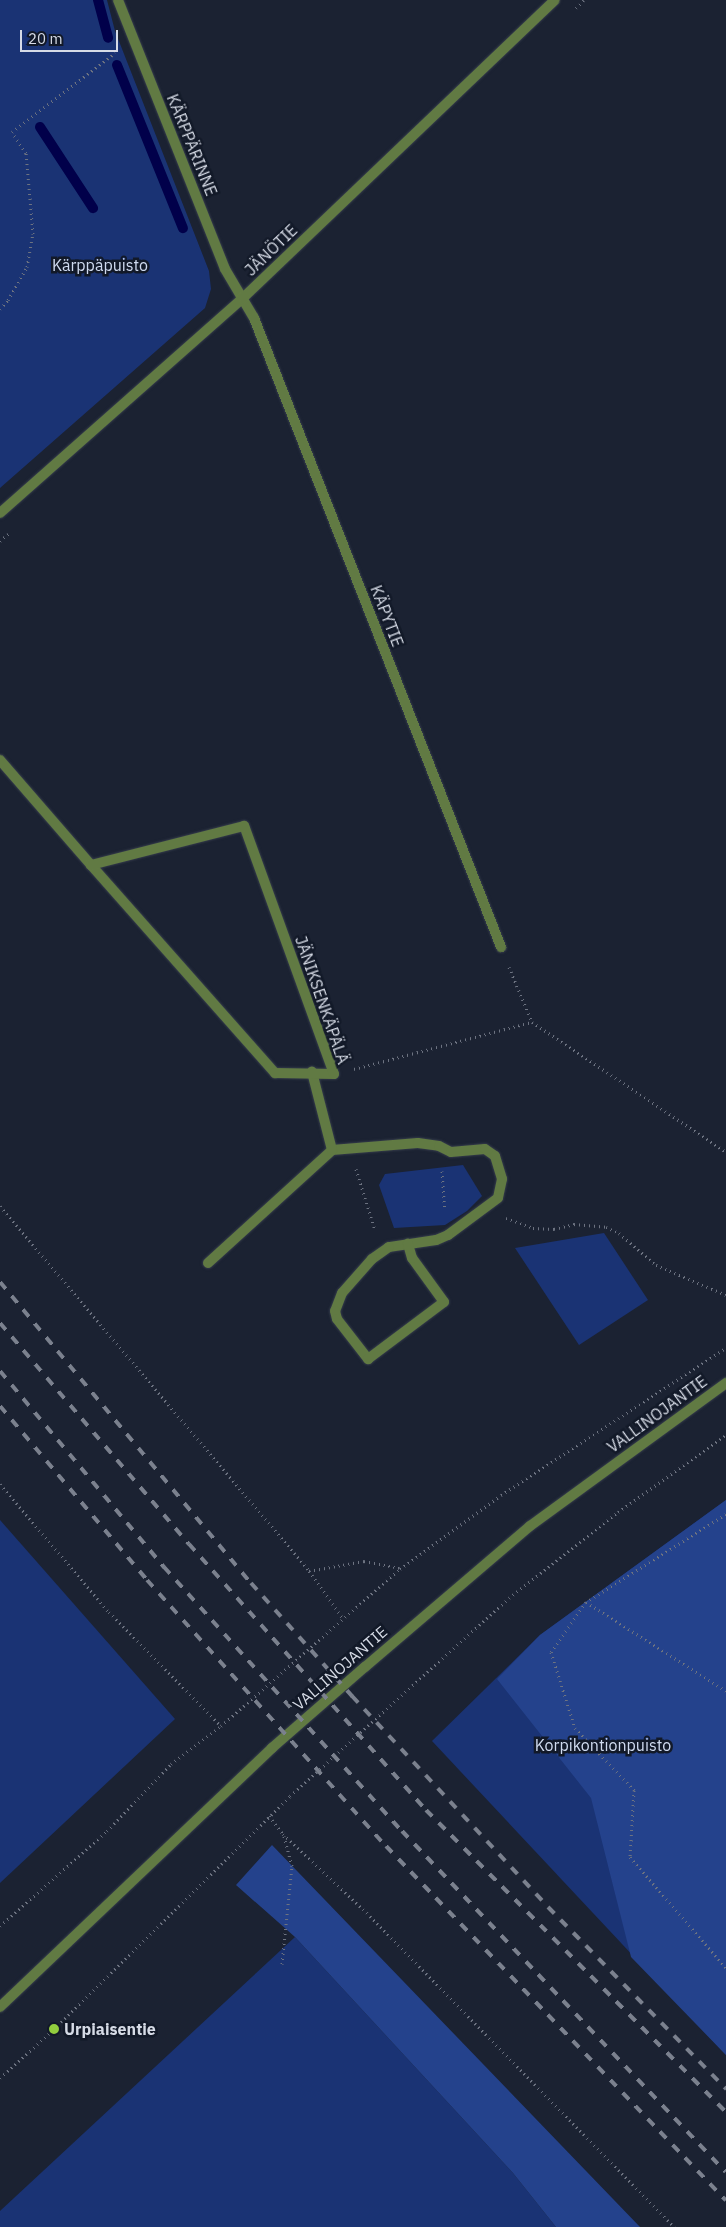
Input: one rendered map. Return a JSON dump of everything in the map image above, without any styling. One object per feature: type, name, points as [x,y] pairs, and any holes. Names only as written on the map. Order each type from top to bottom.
[{"type":"street","name":"KÄRPPÄRINNE","points":[[118,0],[225,270],[243,298]]},
{"type":"street","name":"JÄNÖTIE","points":[[0,513],[243,298],[555,0]]},
{"type":"street","name":"KÄPYTIE","points":[[243,298],[254,318],[501,948]]},
{"type":"street","name":"JÄNIKSENKÄPÄLÄ","points":[[0,760],[91,865],[275,1073],[312,1072],[334,1074],[244,826],[91,865]]},
{"type":"street","points":[[312,1072],[332,1150]]},
{"type":"street","points":[[208,1263],[332,1150],[418,1143],[439,1146],[451,1152],[485,1149],[494,1156],[502,1179],[498,1198],[448,1234],[408,1244],[389,1246],[355,1276],[342,1293],[335,1311],[344,1330],[368,1359],[444,1302],[412,1258],[408,1244]]},
{"type":"street","name":"VALLINOJANTIE","points":[[0,2007],[272,1748],[365,1666],[530,1526],[726,1383]]},
{"type":"path","points":[[0,309],[27,267],[33,234],[26,154],[12,132],[134,39]]},
{"type":"path","points":[[501,948],[532,1022],[726,1152]]},
{"type":"path","points":[[334,1074],[532,1022]]},
{"type":"path","points":[[439,1146],[448,1234]]},
{"type":"path","points":[[350,1149],[381,1252]]},
{"type":"path","points":[[490,1204],[506,1217],[532,1228],[554,1229],[574,1224],[606,1227],[619,1234],[656,1265],[726,1295]]},
{"type":"path","points":[[0,1206],[310,1572],[342,1616]]},
{"type":"path","points":[[0,1926],[107,1831],[172,1764],[221,1726],[342,1616],[400,1568],[501,1494],[726,1348]]},
{"type":"path","points":[[0,2078],[54,2029],[290,1796],[509,1598],[618,1512],[726,1435]]},
{"type":"path","points":[[0,1484],[109,1612],[221,1726]]},
{"type":"path","points":[[726,1514],[586,1602],[551,1652],[575,1728],[634,1790],[630,1857],[726,1968]]},
{"type":"path","points":[[310,1572],[364,1561],[400,1568]]},
{"type":"path","points":[[586,1602],[726,1691]]},
{"type":"path","points":[[269,1816],[283,1834],[363,1909],[674,2227]]},
{"type":"path","points":[[282,1964],[292,1866],[283,1834]]},
{"type":"green space","name":"Kärppäpuisto","points":[[0,0],[107,0],[115,31],[209,271],[211,289],[205,308],[0,488]]},
{"type":"green space","points":[[463,1165],[482,1196],[467,1211],[445,1225],[394,1228],[379,1185],[385,1174]]},
{"type":"green space","points":[[604,1233],[648,1300],[579,1345],[515,1248]]},
{"type":"green space","name":"Korpikontionpuisto","points":[[726,1500],[726,2055],[432,1741],[540,1635]]},
{"type":"green space","name":"Korpikontionpuisto","points":[[726,1500],[726,2055],[631,1957],[591,1798],[497,1679],[540,1635]]},
{"type":"green space","points":[[0,1520],[175,1719],[0,1883]]},
{"type":"green space","points":[[272,1845],[640,2227],[556,2227],[513,2173],[295,1937],[236,1885]]},
{"type":"green space","points":[[295,1937],[513,2173],[556,2227],[0,2227],[0,2211]]},
{"type":"waterway","points":[[98,0],[108,38]]},
{"type":"waterway","points":[[117,65],[183,228]]},
{"type":"waterway","points":[[40,127],[93,208]]},
{"type":"railway","points":[[0,1282],[251,1583],[352,1696],[548,1907],[726,2089]]},
{"type":"railway","points":[[0,1323],[189,1544],[426,1810],[726,2112]]},
{"type":"railway","points":[[0,1371],[164,1567],[402,1831],[726,2172]]},
{"type":"railway","points":[[0,1406],[147,1580],[386,1846],[726,2200]]},
{"type":"place","name":"Urpiaisentie","points":[[54,2029]]}]
